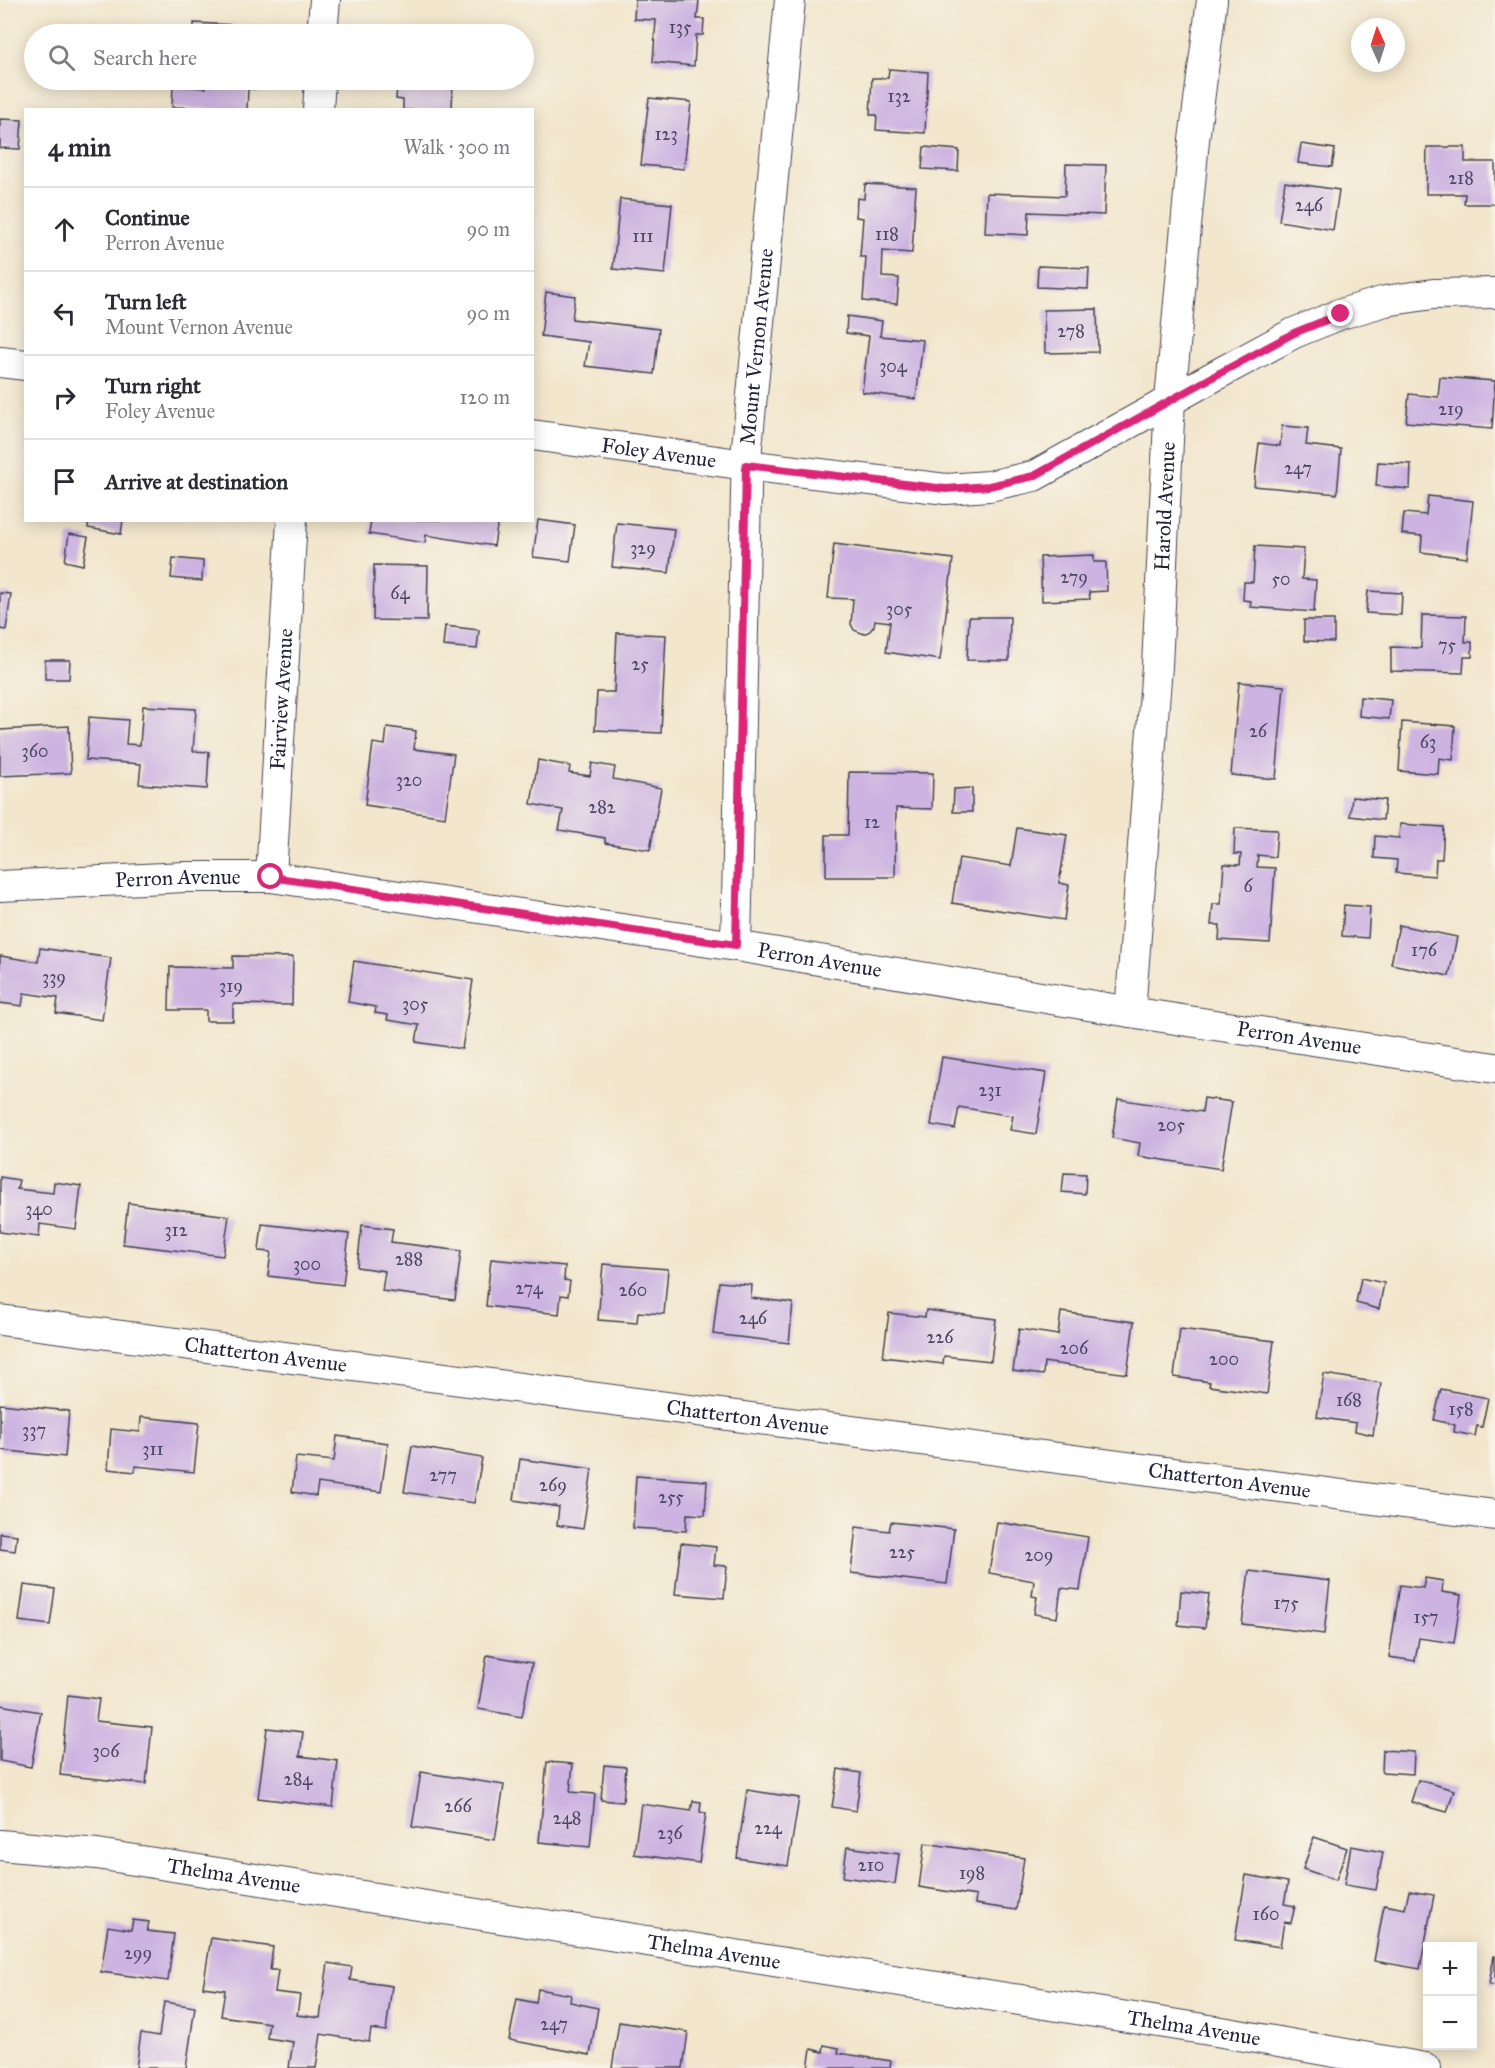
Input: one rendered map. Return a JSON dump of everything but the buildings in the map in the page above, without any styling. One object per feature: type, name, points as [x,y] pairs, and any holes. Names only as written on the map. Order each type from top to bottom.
[{"type":"street","points":[[323,24],[325,0]]},
{"type":"street","name":"Mount Vernon Avenue","points":[[736,945],[746,465],[790,0]]},
{"type":"street","name":"Harold Avenue","points":[[1130,1012],[1157,666],[1170,400],[1194,140],[1212,0]]},
{"type":"street","points":[[318,108],[319,90]]},
{"type":"street","name":"Foley Avenue","points":[[534,435],[746,465],[946,489],[989,486],[1034,476],[1294,333],[1341,314],[1385,301],[1433,294],[1495,293]]},
{"type":"street","points":[[0,362],[24,365]]},
{"type":"street","name":"Fairview Avenue","points":[[271,877],[292,522]]},
{"type":"street","name":"Perron Avenue","points":[[0,886],[184,877],[271,877],[736,945],[1130,1012],[1495,1068]]},
{"type":"street","name":"Chatterton Avenue","points":[[0,1320],[1495,1515]]},
{"type":"street","name":"Thelma Avenue","points":[[0,1845],[109,1856],[1222,2032],[1425,2068]]},
{"type":"route","points":[[271,877],[736,945],[746,465],[946,489],[989,486],[1034,476],[1294,333],[1341,314]]}]
